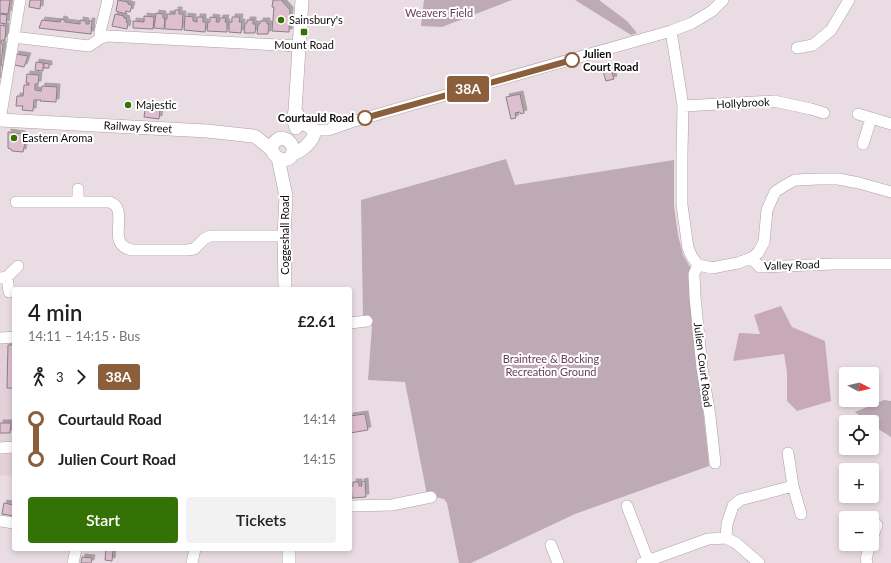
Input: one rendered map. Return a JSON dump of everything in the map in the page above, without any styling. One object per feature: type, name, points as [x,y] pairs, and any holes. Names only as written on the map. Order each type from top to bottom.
[{"type":"main road","points":[[302,0],[295,111],[293,118],[304,133]]},
{"type":"main road","name":"Railway Street","points":[[0,120],[212,132],[256,137],[268,135],[280,138]]},
{"type":"main road","points":[[283,155],[273,144],[276,140],[289,130],[304,133]]},
{"type":"main road","points":[[256,137],[283,155],[298,153],[304,133]]},
{"type":"main road","points":[[280,138],[285,139],[290,143],[293,149],[283,155]]},
{"type":"main road","name":"Coggeshall Road","points":[[283,155],[289,169],[284,236],[285,287]]},
{"type":"main road","points":[[289,551],[289,563]]},
{"type":"street","points":[[0,120],[20,0]]},
{"type":"street","points":[[95,42],[100,32],[108,0]]},
{"type":"street","points":[[304,133],[328,130],[350,122],[671,31],[692,23],[712,11],[723,0]]},
{"type":"street","points":[[797,48],[813,45],[831,30],[849,0]]},
{"type":"street","points":[[671,31],[683,106],[682,205],[688,248],[698,265]]},
{"type":"street","points":[[14,37],[95,42],[107,36],[298,46]]},
{"type":"street","name":"Hollybrook","points":[[683,106],[774,100],[824,113]]},
{"type":"street","points":[[858,114],[891,124]]},
{"type":"street","points":[[863,144],[871,118]]},
{"type":"street","points":[[751,258],[758,253],[764,242],[767,210],[775,192],[795,180],[838,179],[891,192]]},
{"type":"street","points":[[78,189],[78,201]]},
{"type":"street","points":[[16,202],[110,202],[116,206],[119,212],[118,238],[129,249],[194,249],[204,239],[210,236],[284,236]]},
{"type":"street","name":"Valley Road","points":[[698,265],[712,268],[738,263],[751,258],[760,267],[834,264],[891,264]]},
{"type":"street","name":"Julien Court Road","points":[[698,265],[694,274],[695,297],[702,368],[710,416],[714,463]]},
{"type":"street","points":[[9,292],[3,278],[18,266]]},
{"type":"street","points":[[352,323],[367,321]]},
{"type":"street","points":[[0,338],[12,337]]},
{"type":"street","points":[[0,448],[12,447]]},
{"type":"street","points":[[788,453],[793,486],[801,514]]},
{"type":"street","points":[[726,538],[727,524],[733,506],[740,500],[793,486]]},
{"type":"street","points":[[352,506],[392,505],[431,497]]},
{"type":"street","points":[[627,506],[645,562],[708,539],[726,538],[736,543],[759,563]]},
{"type":"street","points":[[0,521],[12,523]]},
{"type":"street","points":[[551,545],[558,563]]},
{"type":"street","points":[[73,563],[76,551]]},
{"type":"street","points":[[192,563],[195,551]]},
{"type":"street","points":[[868,551],[866,559],[868,563]]},
{"type":"shaded area","points":[[781,306],[792,327],[825,341],[831,401],[797,411],[787,401],[787,372],[784,354],[733,361],[739,333],[760,334],[754,315]]},
{"type":"shaded area","points":[[0,335],[12,335],[12,477],[0,475]]},
{"type":"green space","name":"Weavers Field","points":[[424,0],[512,0],[442,27],[421,26]]},
{"type":"green space","points":[[575,0],[599,0],[627,21],[637,33],[631,35]]},
{"type":"green space","name":"Braintree & Bocking Recreation Ground","points":[[506,159],[515,185],[674,160],[674,206],[678,235],[683,255],[690,267],[690,286],[709,466],[575,514],[471,563],[459,563],[447,503],[444,499],[427,495],[405,382],[368,380],[372,326],[363,317],[361,200]]},
{"type":"green space","points":[[884,400],[891,401],[891,437],[879,429],[879,415],[859,415],[855,412],[867,407],[879,407],[879,402]]},
{"type":"building","points":[[0,0],[10,0],[8,14],[0,13]]},
{"type":"building","points":[[30,0],[41,0],[40,9],[29,7]]},
{"type":"building","points":[[118,0],[128,2],[128,4],[132,5],[130,12],[126,11],[125,14],[116,11]]},
{"type":"building","name":"Sainsbury's","points":[[273,0],[283,0],[282,1],[290,10],[289,32],[272,31],[274,7],[272,7]]},
{"type":"building","points":[[175,10],[179,10],[179,14],[183,14],[182,30],[165,29],[165,19],[167,19],[167,14],[175,14]]},
{"type":"building","points":[[156,13],[163,14],[163,18],[165,18],[164,29],[154,28]]},
{"type":"building","points":[[0,14],[7,15],[6,24],[0,23]]},
{"type":"building","points":[[115,14],[124,16],[124,18],[127,19],[127,29],[112,26]]},
{"type":"building","points":[[144,16],[154,17],[153,29],[133,28],[133,21],[144,22]]},
{"type":"building","points":[[185,16],[193,17],[193,21],[197,22],[197,17],[203,17],[203,22],[206,22],[205,32],[184,30]]},
{"type":"building","points":[[210,17],[217,18],[216,22],[219,22],[220,18],[226,18],[225,22],[227,22],[227,32],[207,31]]},
{"type":"building","points":[[232,17],[240,17],[239,22],[242,22],[241,33],[229,32],[229,22],[232,22]]},
{"type":"building","points":[[61,19],[65,20],[65,22],[80,24],[80,20],[86,21],[86,24],[89,24],[89,21],[92,21],[91,34],[39,28],[42,20],[60,22]]},
{"type":"building","points":[[247,20],[253,20],[253,24],[256,24],[255,33],[244,33],[245,23],[247,23]]},
{"type":"building","points":[[260,21],[267,21],[267,24],[269,24],[268,34],[257,34],[258,24],[260,24]]},
{"type":"building","points":[[0,25],[6,26],[5,40],[2,40],[1,43],[3,44],[1,65],[3,65],[2,77],[0,77]]},
{"type":"building","points":[[16,54],[28,56],[24,67],[14,65]]},
{"type":"building","points":[[36,62],[43,63],[43,65],[44,63],[49,64],[49,68],[44,68],[43,66],[43,71],[35,70]]},
{"type":"building","points":[[610,66],[614,79],[606,81],[602,68]]},
{"type":"building","points":[[27,74],[39,75],[38,84],[35,84],[35,90],[41,91],[42,86],[57,87],[56,102],[34,100],[33,111],[22,110],[23,106],[16,106],[17,96],[23,96],[24,85],[29,85],[29,83],[26,83]]},
{"type":"building","points":[[520,94],[524,113],[515,113],[516,118],[511,119],[506,97]]},
{"type":"building","points":[[145,109],[160,110],[159,119],[144,117]]},
{"type":"building","name":"Eastern Aroma","points":[[8,132],[22,134],[21,143],[25,143],[23,152],[12,151],[8,148]]},
{"type":"building","points":[[8,345],[12,345],[12,388],[7,388]]},
{"type":"building","points":[[365,414],[368,430],[352,433],[352,416]]},
{"type":"building","points":[[0,423],[11,423],[10,433],[0,433]]},
{"type":"building","points":[[365,481],[366,497],[352,498],[353,482],[359,482],[359,486],[362,486],[361,482]]},
{"type":"building","points":[[4,503],[12,505],[12,516],[2,514]]},
{"type":"building","points":[[106,551],[113,551],[112,561],[105,560]]},
{"type":"building","points":[[82,557],[92,558],[91,563],[81,563]]},
{"type":"bus line","name":"38A","points":[[365,118],[572,60]]},
{"type":"place","name":"Sainsbury's","points":[[281,20]]},
{"type":"place","name":"Mount Road","points":[[304,32]]},
{"type":"place","name":"Julien Court Road","points":[[572,60]]},
{"type":"place","name":"Majestic","points":[[128,105]]},
{"type":"place","name":"Courtauld Road","points":[[365,118]]},
{"type":"place","name":"Eastern Aroma","points":[[14,138]]}]
